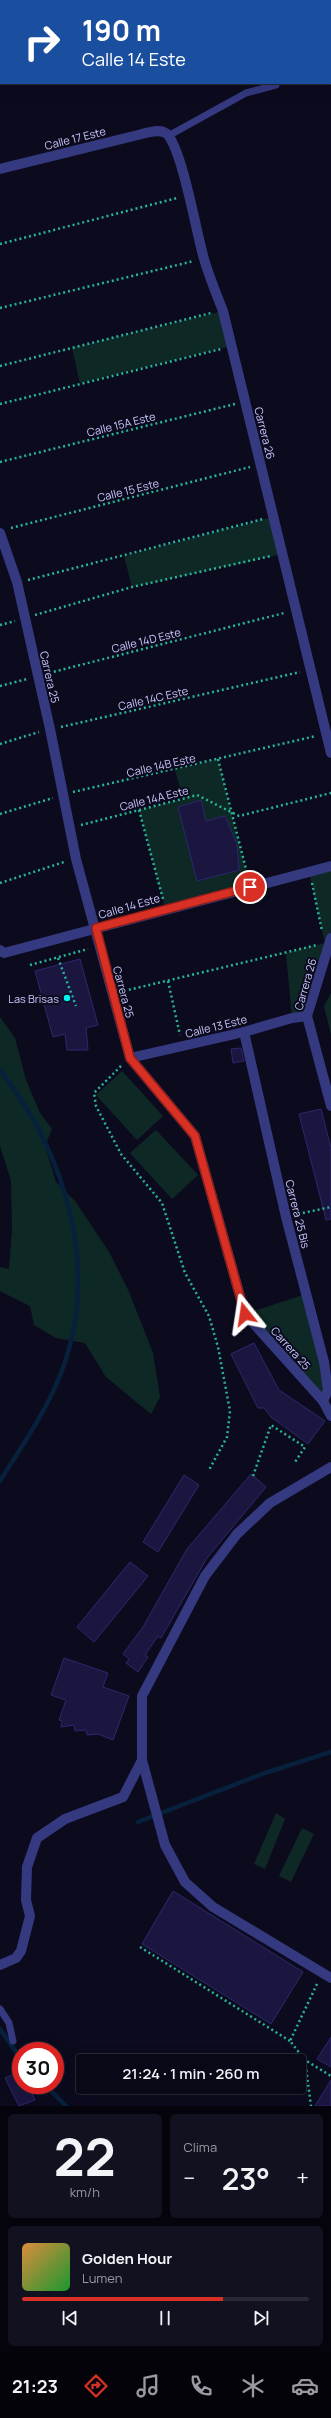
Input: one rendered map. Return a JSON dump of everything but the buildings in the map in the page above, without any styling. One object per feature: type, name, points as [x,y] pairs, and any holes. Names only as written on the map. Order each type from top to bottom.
[{"type":"street","name":"Calle 17 Este","points":[[0,169],[157,131],[164,132],[168,136]]},
{"type":"street","name":"Carrera 26","points":[[168,136],[179,161],[204,259],[223,311],[331,753]]},
{"type":"street","name":"Carrera 25","points":[[4,531],[50,729],[76,858],[130,1058],[195,1136],[245,1314],[328,1407]]},
{"type":"street","name":"Calle 14 Este","points":[[2,951],[96,928],[165,908],[331,866]]},
{"type":"street","name":"Carrera 26","points":[[326,939],[307,1016],[331,1106]]},
{"type":"street","name":"Calle 13 Este","points":[[130,1058],[183,1047],[292,1018],[307,1016]]},
{"type":"street","name":"Carrera 25 Bis","points":[[244,1032],[286,1217],[324,1362],[328,1390],[328,1407]]},
{"type":"street","points":[[327,1976],[213,1907],[185,1882],[165,1845],[142,1760],[142,1696],[205,1576],[237,1534],[270,1503],[331,1467]]},
{"type":"street","points":[[0,1965],[16,1958],[21,1951],[30,1916],[26,1900],[27,1867],[37,1838],[65,1819],[123,1797],[142,1760]]},
{"type":"lane","points":[[168,136],[246,93],[276,85]]},
{"type":"lane","points":[[0,2009],[9,2023],[13,2041]]},
{"type":"path","points":[[0,244],[187,195]]},
{"type":"path","points":[[0,308],[204,259]]},
{"type":"path","points":[[0,366],[223,311]]},
{"type":"path","points":[[0,404],[231,346]]},
{"type":"path","name":"Calle 15A Este","points":[[0,462],[245,402]]},
{"type":"path","name":"Calle 15 Este","points":[[4,531],[260,464]]},
{"type":"path","points":[[17,582],[273,517]]},
{"type":"path","points":[[0,625],[132,587],[282,554]]},
{"type":"path","name":"Calle 14D Este","points":[[0,686],[296,610]]},
{"type":"path","name":"Calle 14C Este","points":[[0,744],[50,729],[310,670]]},
{"type":"path","name":"Calle 14B Este","points":[[0,814],[64,794],[218,760],[326,733]]},
{"type":"path","points":[[218,760],[250,887]]},
{"type":"path","name":"Calle 14A Este","points":[[70,827],[197,795],[239,816],[331,793]]},
{"type":"path","points":[[140,810],[165,908]]},
{"type":"path","points":[[0,883],[76,858]]},
{"type":"path","points":[[112,994],[168,981],[326,939],[310,872]]},
{"type":"path","points":[[30,965],[90,949]]},
{"type":"path","points":[[58,958],[76,1006]]},
{"type":"path","points":[[168,981],[183,1047]]},
{"type":"path","points":[[130,1058],[99,1086],[94,1093],[96,1106],[121,1154],[162,1203],[185,1273],[209,1316],[218,1347],[230,1411],[227,1437],[209,1470]]},
{"type":"path","points":[[286,1217],[331,1207]]},
{"type":"path","points":[[253,1476],[271,1425],[305,1448],[295,1462]]},
{"type":"path","points":[[140,1948],[290,2041],[300,2054]]},
{"type":"path","points":[[290,2041],[327,1976]]},
{"type":"path","points":[[306,2061],[331,2076]]},
{"type":"path","points":[[306,2068],[311,2106]]},
{"type":"green space","points":[[223,311],[231,346],[80,383],[72,348]]},
{"type":"green space","points":[[273,517],[282,554],[132,587],[124,556]]},
{"type":"green space","points":[[218,759],[250,887],[165,908],[139,810],[183,799],[175,770]],"holes":[[[201,801],[206,821],[225,816],[237,844],[239,870],[198,881],[178,807]]]},
{"type":"green space","points":[[331,866],[331,938],[307,1016],[292,1018],[286,953],[325,943],[309,872]]},
{"type":"green space","points":[[331,993],[331,1035],[324,1006]]},
{"type":"green space","points":[[0,1017],[15,1038],[26,1080],[40,1113],[52,1129],[45,1146],[56,1182],[75,1201],[109,1252],[129,1292],[153,1353],[160,1397],[151,1414],[106,1377],[85,1343],[56,1338],[34,1325],[30,1306],[0,1291],[0,1267],[9,1269],[12,1229],[11,1181],[0,1146]]},
{"type":"green space","points":[[122,1071],[163,1116],[137,1140],[96,1095]]},
{"type":"green space","points":[[156,1130],[198,1175],[172,1199],[130,1153]]},
{"type":"green space","points":[[306,1294],[324,1362],[323,1401],[245,1314]]},
{"type":"green space","points":[[276,1813],[285,1819],[265,1869],[254,1864]]},
{"type":"green space","points":[[302,1828],[314,1834],[291,1882],[279,1876]]},
{"type":"waterway","points":[[0,1070],[23,1103],[43,1139],[59,1176],[70,1214],[77,1254],[78,1294],[73,1334],[61,1373],[41,1415],[0,1481]]},
{"type":"waterway","points":[[138,1822],[262,1774],[331,1752]]},
{"type":"waterway","points":[[0,2029],[12,2046]]},
{"type":"waterway","points":[[54,2094],[66,2106]]},
{"type":"place","name":"Las Brisas","points":[[67,998]]},
{"type":"route","points":[[245,1314],[195,1136],[130,1058],[112,994],[96,928],[165,908],[250,887]]}]
